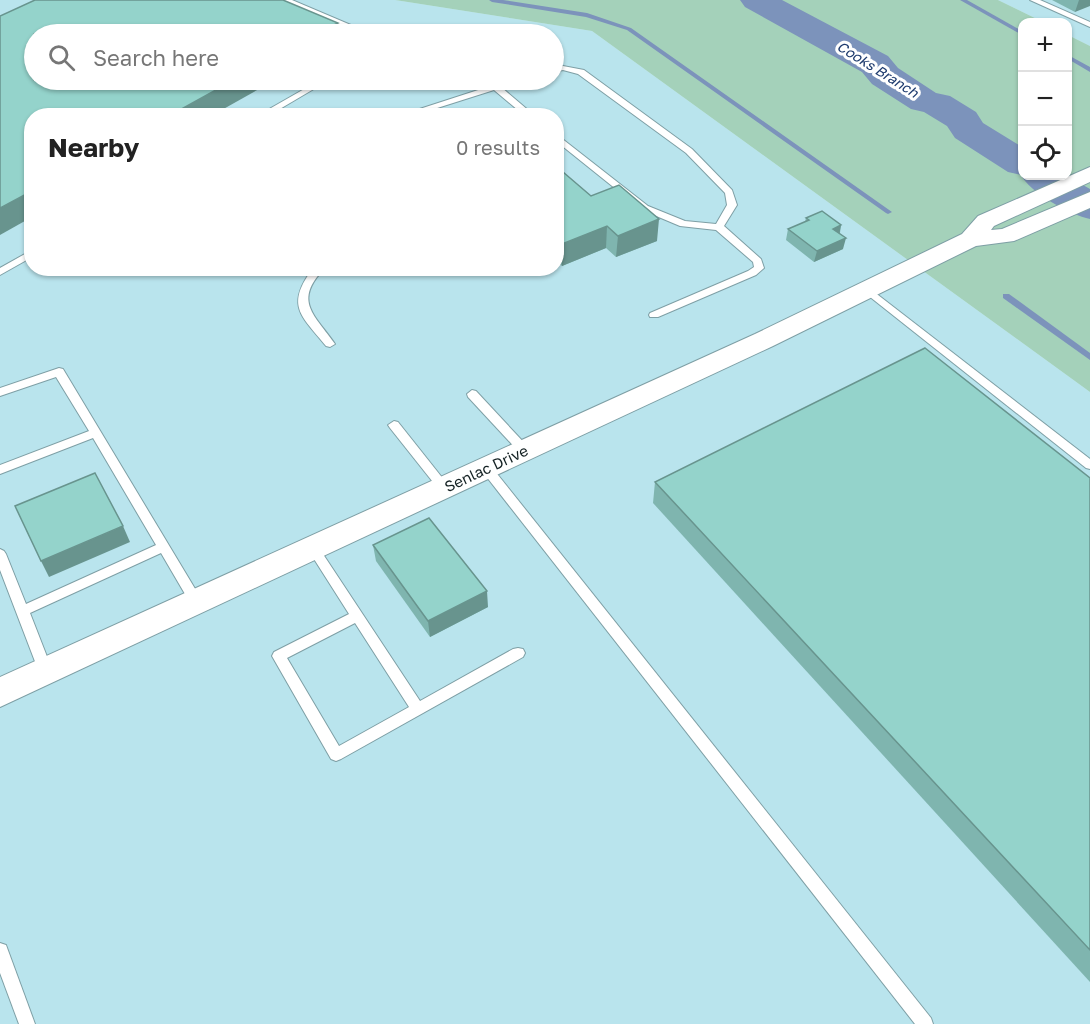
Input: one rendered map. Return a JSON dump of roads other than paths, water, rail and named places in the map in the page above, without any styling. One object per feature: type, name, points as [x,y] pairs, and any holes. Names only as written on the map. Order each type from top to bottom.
[{"type":"street","name":"Senlac Drive","points":[[971,239],[986,221],[1090,174]]},
{"type":"street","name":"Senlac Drive","points":[[0,693],[869,291],[971,239],[1006,236],[1090,199]]},
{"type":"lane","points":[[285,0],[344,24]]},
{"type":"lane","points":[[1034,0],[1090,26]]},
{"type":"lane","points":[[564,68],[581,72],[689,152],[729,192],[732,206],[719,227]]},
{"type":"lane","points":[[275,108],[307,90]]},
{"type":"lane","points":[[427,108],[482,90]]},
{"type":"lane","points":[[499,90],[521,108]]},
{"type":"lane","points":[[564,142],[645,208],[683,224],[719,227],[758,261],[759,268],[715,291],[654,315]]},
{"type":"lane","points":[[0,272],[24,258]]},
{"type":"lane","points":[[313,276],[301,302],[304,313],[330,344]]},
{"type":"lane","points":[[869,291],[1090,465]]},
{"type":"lane","points":[[0,392],[58,372],[197,602]]},
{"type":"lane","points":[[472,394],[525,451]]},
{"type":"lane","points":[[394,425],[444,488]]},
{"type":"lane","points":[[0,470],[95,433]]},
{"type":"lane","points":[[486,468],[925,1024]]},
{"type":"lane","points":[[22,611],[164,547]]},
{"type":"lane","points":[[313,548],[417,710]]},
{"type":"lane","points":[[0,555],[46,672]]},
{"type":"lane","points":[[356,616],[279,656],[336,755],[518,653]]},
{"type":"lane","points":[[0,951],[27,1024]]},
{"type":"waterway","points":[[492,0],[587,15],[629,29],[888,212]]},
{"type":"waterway","name":"Cooks Branch","points":[[757,0],[875,64],[885,76],[924,101],[937,104],[963,120],[968,130],[1018,161]]},
{"type":"waterway","points":[[963,0],[1018,31]]},
{"type":"waterway","points":[[1072,59],[1090,70]]},
{"type":"waterway","name":"Cooks Branch","points":[[1046,180],[1090,207]]},
{"type":"waterway","points":[[1006,296],[1090,357]]}]
